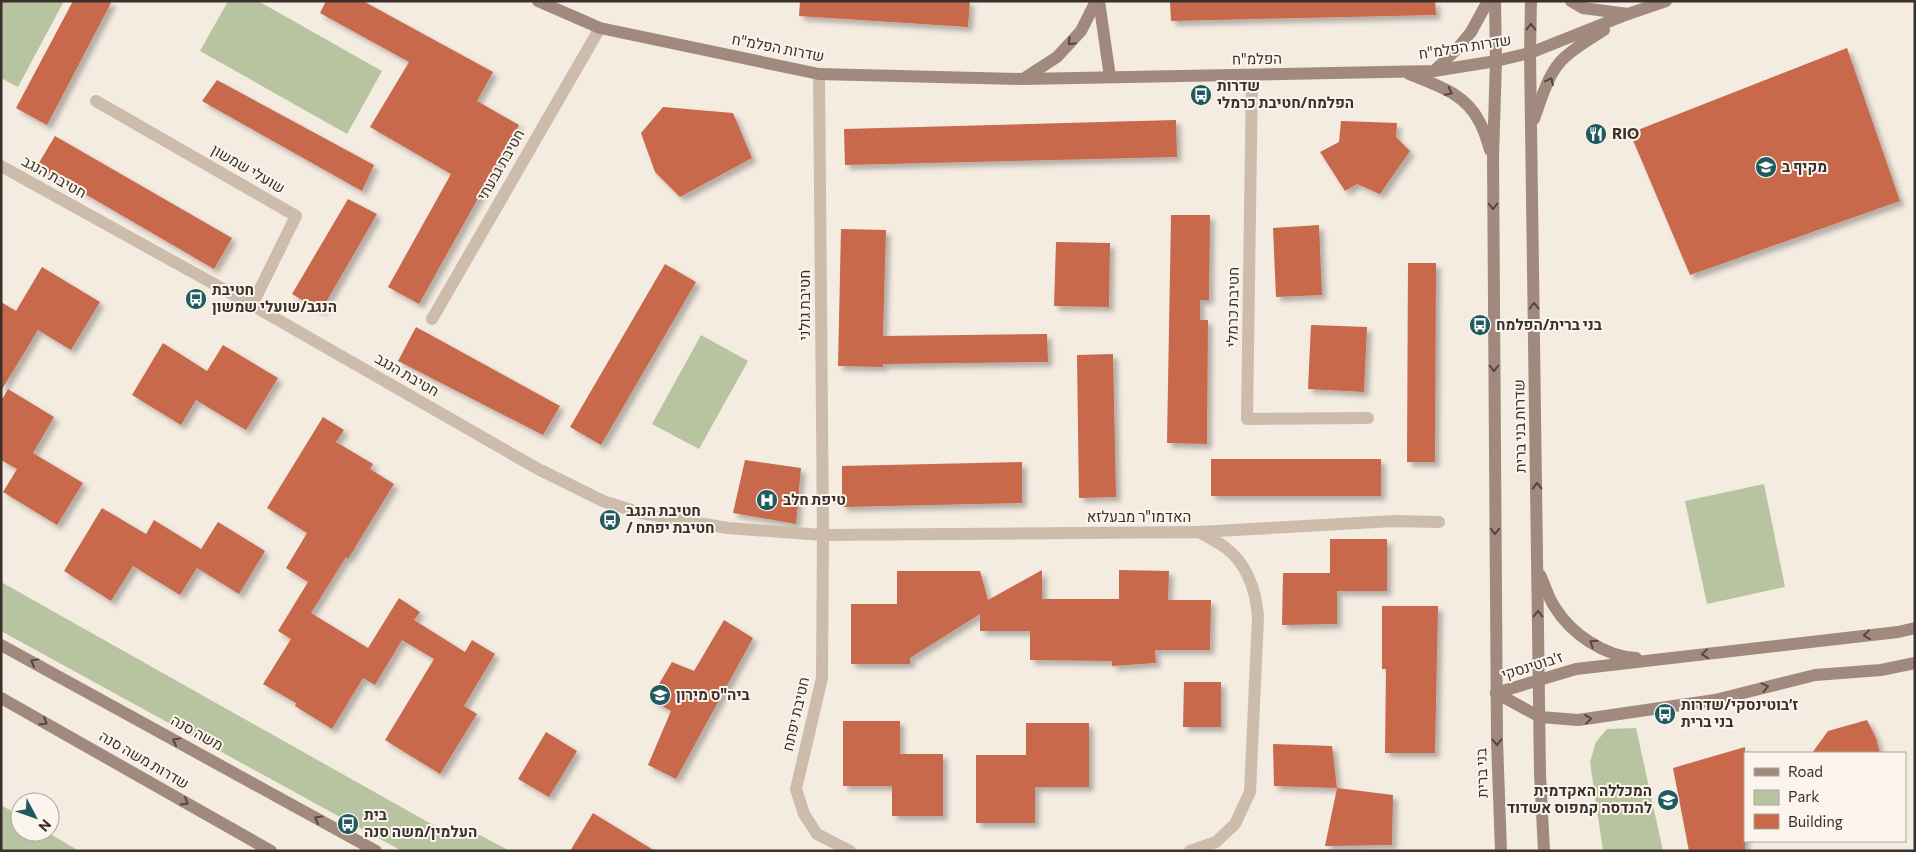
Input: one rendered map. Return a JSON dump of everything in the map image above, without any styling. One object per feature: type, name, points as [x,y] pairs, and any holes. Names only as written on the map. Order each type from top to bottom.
[{"type":"main road","name":"שדרות הפלמ\"ח","points":[[538,1],[600,28],[819,74],[1024,79],[1110,77]]},
{"type":"main road","points":[[1097,1],[1110,77]]},
{"type":"main road","points":[[1024,79],[1057,56],[1081,31],[1097,1]]},
{"type":"main road","points":[[1434,71],[1457,49],[1470,32],[1488,1]]},
{"type":"main road","points":[[1495,1],[1496,61]]},
{"type":"main road","name":"שדרות בני ברית","points":[[1531,1],[1530,53],[1540,774],[1544,851]]},
{"type":"main road","points":[[1571,1],[1583,8],[1628,14]]},
{"type":"main road","points":[[1532,126],[1547,85],[1556,68],[1565,57],[1628,14],[1666,1]]},
{"type":"main road","name":"שדרות הפלמ\"ח","points":[[1405,72],[1434,71],[1496,61],[1530,53],[1628,14]]},
{"type":"main road","name":"שדרות בני ברית","points":[[1496,61],[1493,157],[1496,693]]},
{"type":"main road","points":[[1405,72],[1458,96],[1469,106],[1479,121],[1493,157]]},
{"type":"main road","name":"הפלמ\"ח","points":[[1110,77],[1405,72]]},
{"type":"main road","points":[[1538,570],[1553,605],[1576,632],[1603,650],[1625,657],[1656,660]]},
{"type":"main road","name":"ז'בוטינסקי","points":[[1496,693],[1576,669],[1898,632],[1915,628]]},
{"type":"main road","name":"משה סנה","points":[[1,645],[376,851]]},
{"type":"main road","name":"ז'בוטינסקי","points":[[1496,693],[1540,716],[1578,720],[1715,700],[1815,676],[1881,670],[1915,663]]},
{"type":"main road","name":"בני ברית","points":[[1496,693],[1501,851]]},
{"type":"main road","name":"שדרות משה סנה","points":[[1,698],[271,851]]},
{"type":"street","name":"חטיבת גבעתי","points":[[432,319],[600,28]]},
{"type":"street","name":"חטיבת גולני","points":[[819,74],[823,535]]},
{"type":"street","name":"חטיבת כרמלי","points":[[1252,75],[1247,419],[1368,418]]},
{"type":"street","name":"שועלי שמשון","points":[[96,101],[296,216],[252,305]]},
{"type":"street","name":"חטיבת הנגב","points":[[1,166],[252,305],[538,469],[602,501],[641,513],[728,528],[823,535]]},
{"type":"street","points":[[1199,532],[1394,521],[1439,522]]},
{"type":"street","name":"האדמו\"ר מבעלזא","points":[[823,535],[1199,532],[1226,548],[1239,561],[1252,584],[1257,598],[1258,618],[1250,792],[1235,824],[1216,842],[1190,851]]},
{"type":"street","name":"חטיבת יפתח","points":[[823,535],[822,678],[796,790],[804,814],[817,834],[850,851]]},
{"type":"street","points":[[1216,842],[1226,851]]},
{"type":"green space","points":[[1,1],[64,1],[18,87],[1,78]]},
{"type":"green space","points":[[228,1],[258,1],[382,71],[347,134],[200,51]]},
{"type":"green space","points":[[701,335],[748,361],[699,449],[652,424]]},
{"type":"green space","points":[[1764,484],[1785,587],[1707,604],[1685,501]]},
{"type":"green space","points":[[1,582],[458,839],[474,832],[510,851],[402,851],[1,631]]},
{"type":"green space","points":[[1636,728],[1663,851],[1603,851],[1590,762],[1596,742],[1607,729]]},
{"type":"green space","points":[[1,805],[10,810],[10,842],[60,842],[60,840],[79,851],[1,851]]},
{"type":"building","points":[[73,1],[112,1],[47,125],[16,108]]},
{"type":"building","points":[[326,1],[363,1],[493,72],[477,101],[519,125],[419,304],[388,287],[451,174],[370,127],[409,62],[320,13]]},
{"type":"building","points":[[800,1],[970,1],[968,27],[799,16]]},
{"type":"building","points":[[1170,1],[1435,1],[1436,15],[1171,21]]},
{"type":"building","name":"מקיף ב","points":[[1847,48],[1900,201],[1690,275],[1630,133]]},
{"type":"building","points":[[217,80],[374,165],[362,191],[202,101]]},
{"type":"building","points":[[663,107],[733,113],[752,158],[680,197],[655,172],[641,133]]},
{"type":"building","points":[[1176,120],[1177,157],[845,165],[844,129]]},
{"type":"building","points":[[1341,121],[1397,123],[1396,137],[1410,151],[1380,194],[1357,184],[1345,191],[1320,152],[1339,142]]},
{"type":"building","points":[[55,136],[232,238],[214,269],[37,166]]},
{"type":"building","points":[[348,199],[377,214],[321,311],[292,294]]},
{"type":"building","points":[[1171,215],[1210,215],[1209,300],[1200,300],[1200,320],[1208,320],[1207,444],[1167,443]]},
{"type":"building","points":[[1319,225],[1322,295],[1276,297],[1273,228]]},
{"type":"building","points":[[841,229],[886,230],[883,336],[1047,334],[1048,362],[883,364],[883,367],[838,366]]},
{"type":"building","points":[[1056,242],[1110,243],[1109,307],[1054,306]]},
{"type":"building","points":[[1408,263],[1436,263],[1435,462],[1407,462]]},
{"type":"building","points":[[665,264],[696,282],[601,445],[570,427]]},
{"type":"building","points":[[42,267],[100,302],[71,350],[38,330],[1,391],[1,302],[16,311]]},
{"type":"building","points":[[1311,325],[1367,327],[1364,392],[1308,389]]},
{"type":"building","points":[[416,327],[560,406],[543,435],[398,361]]},
{"type":"building","points":[[163,343],[207,371],[223,345],[278,378],[246,430],[196,400],[181,425],[132,395]]},
{"type":"building","points":[[1113,354],[1116,497],[1079,498],[1077,355]]},
{"type":"building","points":[[8,389],[54,417],[33,453],[83,483],[57,525],[3,492],[17,469],[1,460],[1,401]]},
{"type":"building","points":[[323,417],[344,430],[336,442],[373,464],[370,469],[394,484],[348,559],[346,557],[311,613],[368,648],[399,598],[420,612],[414,620],[465,652],[472,640],[495,654],[464,706],[477,714],[440,774],[385,740],[434,659],[402,640],[375,685],[363,678],[332,729],[295,706],[296,703],[263,684],[291,639],[278,631],[308,582],[286,568],[307,533],[267,508]]},
{"type":"building","points":[[1211,459],[1381,459],[1381,496],[1211,496]]},
{"type":"building","name":"טיפת חלב","points":[[745,460],[801,468],[796,524],[733,513]]},
{"type":"building","points":[[1022,462],[1022,503],[842,507],[842,466]]},
{"type":"building","points":[[102,508],[146,534],[154,520],[201,549],[218,522],[265,551],[239,594],[197,568],[180,595],[133,566],[111,601],[64,571]]},
{"type":"building","points":[[1330,539],[1387,539],[1387,591],[1337,591],[1337,624],[1282,625],[1283,573],[1330,573]]},
{"type":"building","points":[[1042,570],[1042,599],[1119,599],[1119,570],[1169,571],[1168,600],[1211,600],[1210,650],[1155,650],[1156,663],[1112,666],[1112,661],[1030,660],[1030,631],[980,631],[980,614],[910,658],[910,664],[851,664],[851,604],[897,604],[897,571],[980,571],[988,600]]},
{"type":"building","points":[[1382,606],[1438,606],[1435,753],[1385,753],[1386,669],[1382,669]]},
{"type":"building","points":[[724,620],[753,638],[676,779],[648,765],[671,711],[650,699],[672,662],[694,671]]},
{"type":"building","points":[[1184,682],[1221,682],[1221,727],[1183,727]]},
{"type":"building","points":[[1867,720],[1876,738],[1880,752],[1813,752],[1828,731]]},
{"type":"building","points":[[843,721],[900,721],[900,754],[943,754],[943,816],[892,816],[892,786],[843,786]]},
{"type":"building","points":[[1026,723],[1089,723],[1089,787],[1035,787],[1035,823],[976,823],[976,755],[1026,755]]},
{"type":"building","points":[[546,732],[577,751],[549,797],[518,779]]},
{"type":"building","points":[[1273,744],[1332,746],[1337,788],[1274,786]]},
{"type":"building","points":[[1745,747],[1745,851],[1689,851],[1673,768]]},
{"type":"building","points":[[1337,788],[1393,795],[1392,845],[1325,846]]},
{"type":"building","points":[[593,813],[655,851],[570,851]]},
{"type":"place","name":"שדרות הפלמח/חטיבת כרמלי","points":[[1201,95]]},
{"type":"place","name":"RIO","points":[[1596,134]]},
{"type":"place","name":"מקיף ב","points":[[1766,167]]},
{"type":"place","name":"חטיבת הנגב/שועלי שמשון","points":[[196,299]]},
{"type":"place","name":"בני ברית/הפלמח","points":[[1480,325]]},
{"type":"place","name":"טיפת חלב","points":[[767,500]]},
{"type":"place","name":"חטיבת הנגב / חטיבת יפתח","points":[[610,520]]},
{"type":"place","name":"ביה\"ס מירון","points":[[660,695]]},
{"type":"place","name":"ז׳בוטינסקי/שדרות בני ברית","points":[[1665,714]]},
{"type":"place","name":"המכללה האקדמית להנדסה קמפוס אשדוד","points":[[1668,800]]},
{"type":"place","name":"בית העלמין/משה סנה","points":[[348,824]]}]
